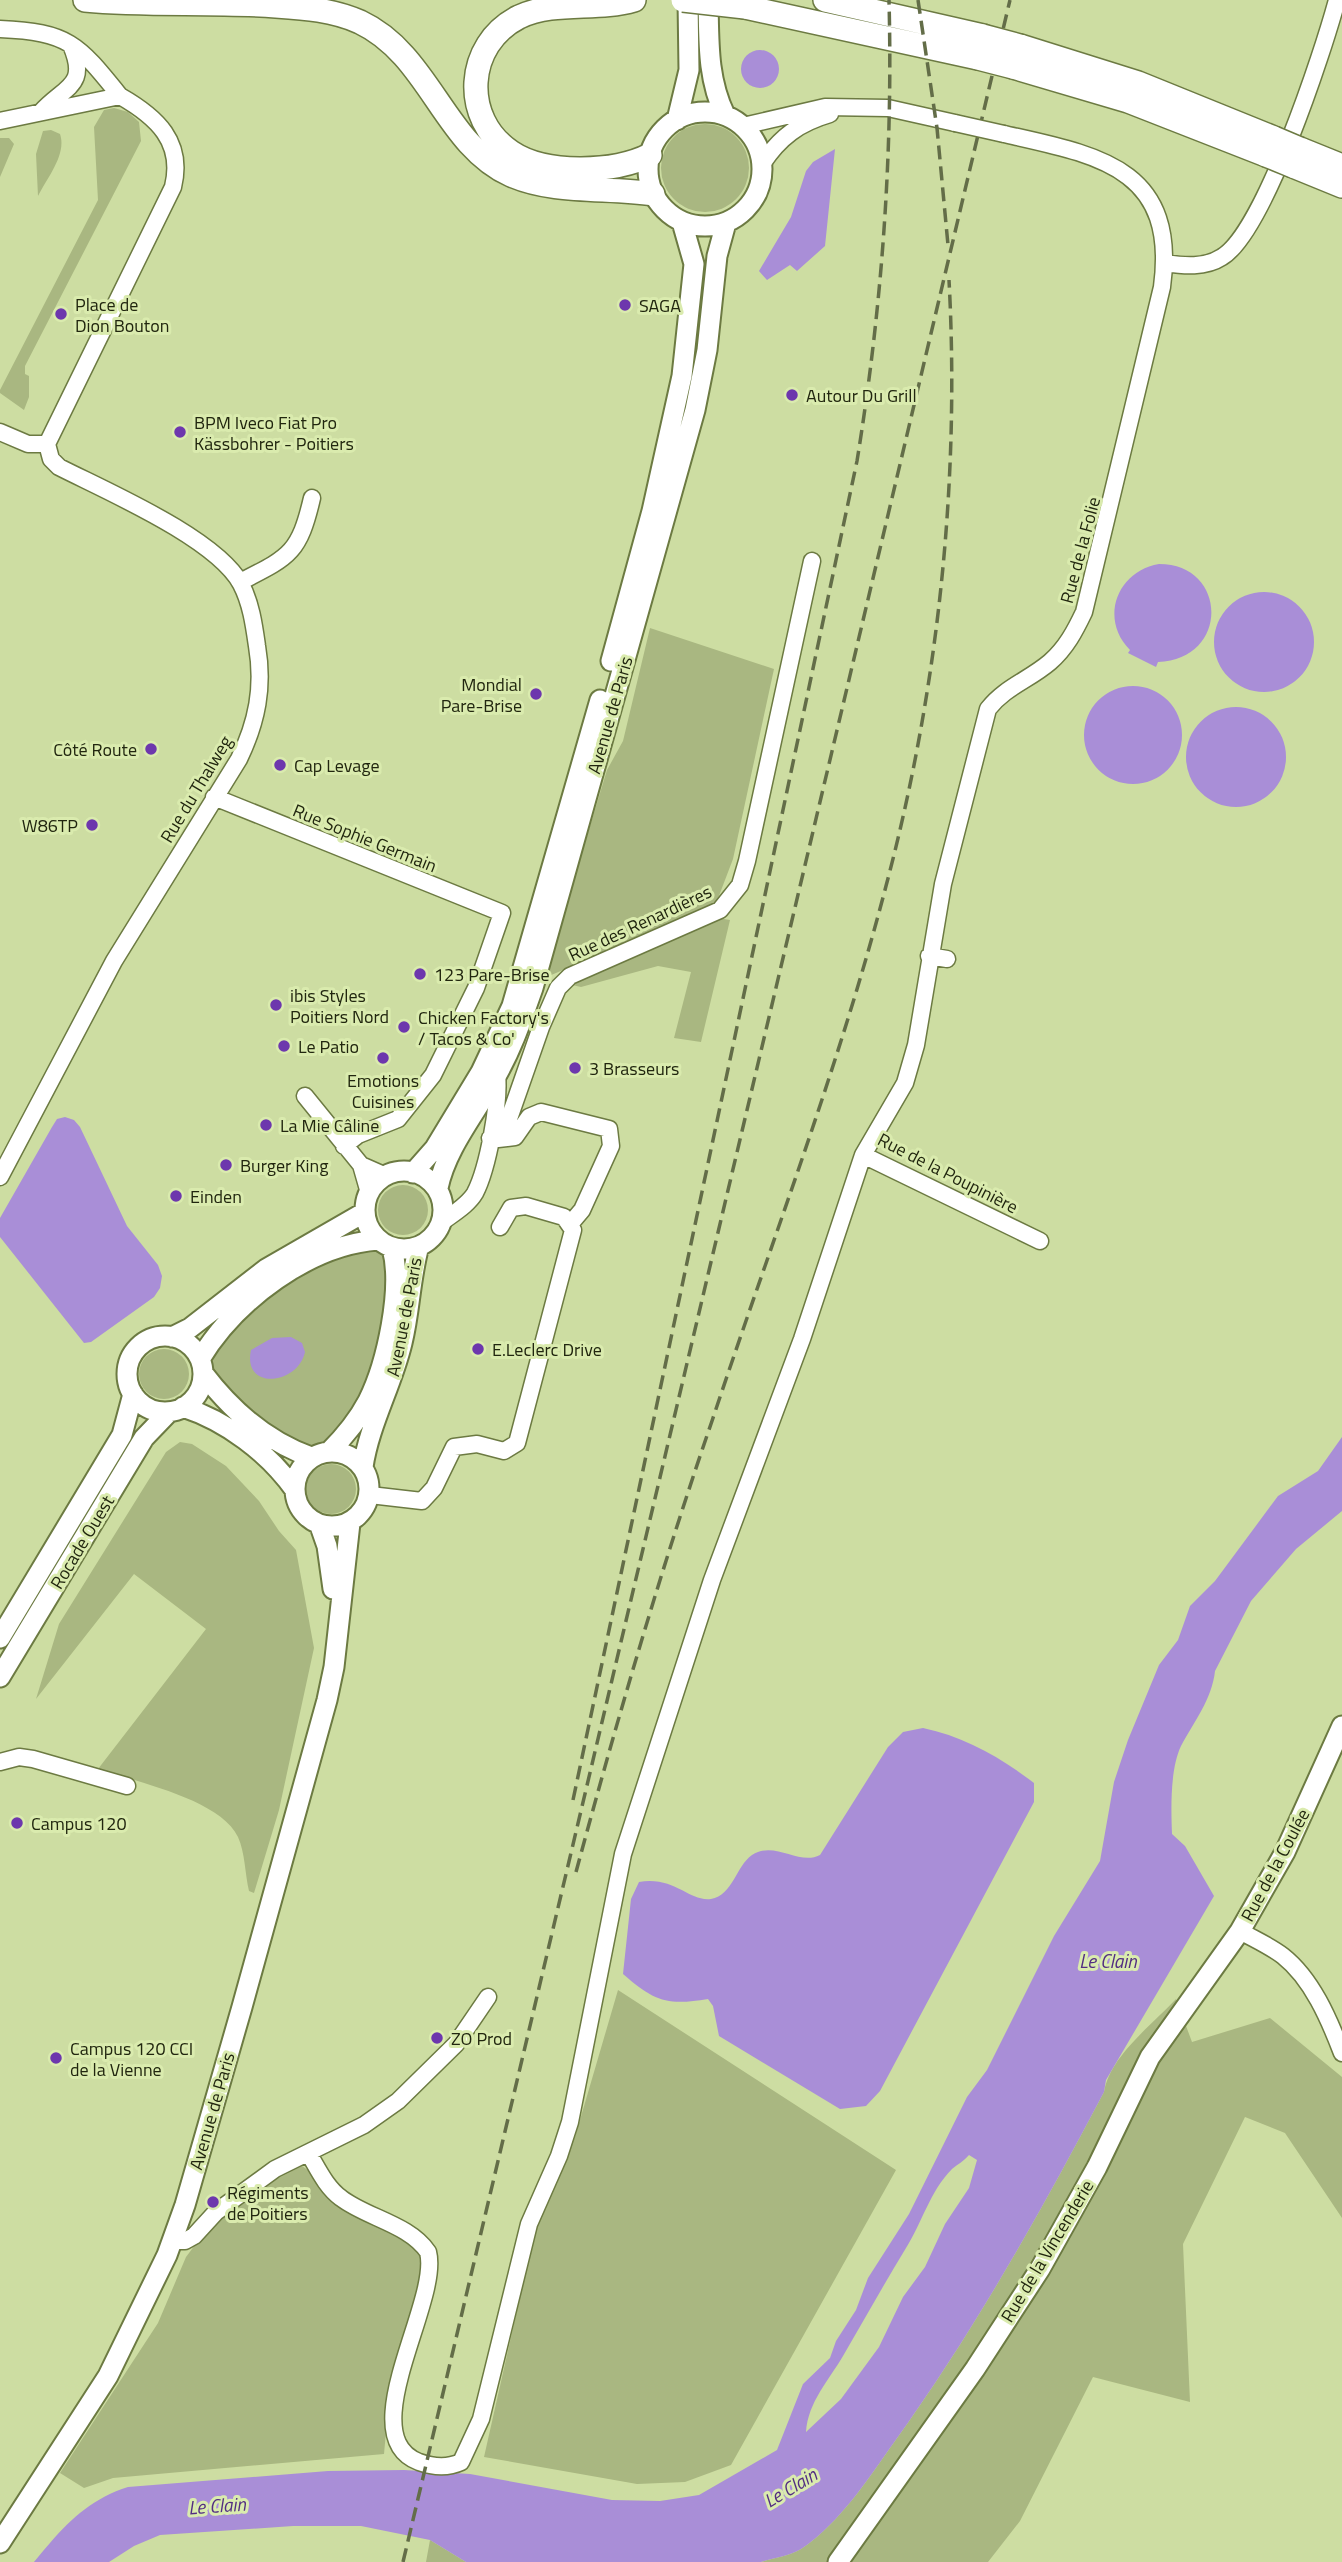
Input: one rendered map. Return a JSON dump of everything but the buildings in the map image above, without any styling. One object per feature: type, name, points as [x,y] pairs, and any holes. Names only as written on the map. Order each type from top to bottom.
[{"type":"highway","points":[[85,0],[237,3],[306,8],[345,16],[373,29],[401,50],[467,138],[502,170],[540,184],[653,194]]},
{"type":"highway","points":[[635,0],[542,10],[517,18],[495,36],[480,57],[476,72],[475,99],[483,121],[501,144],[512,153],[539,164],[611,169],[649,155]]},
{"type":"highway","points":[[686,0],[979,43]]},
{"type":"highway","points":[[825,0],[979,43],[1128,101],[1270,147],[1296,158],[1342,186]]},
{"type":"highway","points":[[886,0],[954,20],[979,43]]},
{"type":"highway","points":[[1296,158],[1342,166]]},
{"type":"main road","points":[[677,120],[689,70],[686,0]]},
{"type":"main road","points":[[708,0],[710,67],[713,85],[725,115]]},
{"type":"main road","points":[[701,112],[725,115],[743,126],[758,147],[762,181],[750,205],[726,223],[711,226],[682,222],[660,205],[653,194],[649,180],[649,155],[660,134],[677,120],[701,112]]},
{"type":"main road","name":"Avenue de Paris","points":[[413,1173],[435,1148],[481,1072],[512,1006],[612,658],[653,511],[682,376],[694,264],[682,222]]},
{"type":"main road","name":"Avenue de Paris","points":[[438,1188],[445,1163],[497,1075],[517,1034],[533,988],[668,513],[703,375],[717,257],[726,223]]},
{"type":"main road","points":[[176,1410],[198,1393],[202,1366],[234,1315],[282,1277],[344,1246],[418,1246],[432,1237],[442,1222],[443,1205],[438,1188],[426,1178],[413,1173],[386,1176],[376,1182],[367,1203],[368,1227],[385,1244]]},
{"type":"main road","points":[[295,1489],[251,1444],[206,1415],[149,1408],[133,1394],[127,1374],[134,1353],[150,1339],[172,1337],[190,1328],[265,1269],[367,1203]]},
{"type":"main road","name":"Avenue de Paris","points":[[320,1455],[355,1422],[376,1379],[396,1285],[397,1265],[385,1244]]},
{"type":"main road","name":"Avenue de Paris","points":[[363,1467],[365,1451],[390,1386],[403,1340],[418,1246]]},
{"type":"main road","points":[[172,1337],[184,1341],[223,1399],[241,1416],[279,1443],[320,1455],[348,1455],[363,1467],[370,1495],[363,1511],[350,1523],[320,1526],[307,1517],[298,1504],[295,1489],[299,1472],[320,1455]]},
{"type":"main road","name":"Rocade Ouest","points":[[0,1638],[122,1435],[133,1394]]},
{"type":"main road","name":"Rocade Ouest","points":[[0,1678],[144,1438],[176,1410]]},
{"type":"main road","name":"Avenue de Paris","points":[[0,2543],[108,2376],[143,2311],[173,2241],[313,1753],[334,1667],[350,1523]]},
{"type":"main road","name":"Avenue de Paris","points":[[320,1526],[332,1571],[337,1642]]},
{"type":"main road","name":"Rue de la Coulée","points":[[1240,1931],[1285,1852],[1342,1726]]},
{"type":"main road","name":"Rue de la Vincenderie","points":[[838,2562],[975,2369],[1040,2269],[1097,2166],[1150,2057],[1240,1931]]},
{"type":"street","points":[[1165,263],[1197,266],[1210,263],[1222,258],[1244,239],[1259,212],[1318,65],[1337,0]]},
{"type":"street","points":[[0,29],[46,32],[71,45],[93,62],[120,96],[150,115],[162,127],[171,141],[177,173],[173,187],[47,444],[28,443],[0,432]]},
{"type":"street","points":[[41,113],[74,83],[78,66],[71,45]]},
{"type":"street","points":[[0,121],[120,96]]},
{"type":"street","name":"Rue de la Folie","points":[[762,164],[774,147],[795,128],[815,118],[852,107]]},
{"type":"street","name":"Rue de la Folie","points":[[743,126],[769,122],[813,108],[888,108],[1084,152],[1124,174],[1143,194],[1157,217],[1165,263],[1157,314],[1084,612],[1070,640],[1050,663],[999,694],[988,709],[934,928]]},
{"type":"street","name":"Rue du Thalweg","points":[[0,1177],[114,961],[252,733],[259,703],[260,661],[253,618],[240,582],[221,558],[198,542],[59,467],[51,459],[47,444]]},
{"type":"street","points":[[240,582],[277,563],[300,542],[312,498]]},
{"type":"street","name":"Rue des Renardières","points":[[494,1138],[508,1125],[551,1000],[564,982],[595,964],[720,910],[734,896],[747,861],[812,561]]},
{"type":"street","name":"Rue Sophie Germain","points":[[214,797],[502,913],[476,988],[433,1075],[398,1119],[358,1135],[344,1146]]},
{"type":"street","name":"Rue de la Poupinière","points":[[934,928],[916,1045],[905,1083],[863,1155],[1040,1241]]},
{"type":"street","points":[[929,956],[947,959]]},
{"type":"street","name":"Rue des Renardières","points":[[442,1222],[474,1194],[494,1138],[499,1096],[497,1075]]},
{"type":"street","points":[[305,1096],[361,1165],[386,1176]]},
{"type":"street","points":[[370,1495],[422,1501],[434,1489],[454,1447],[477,1444],[504,1451],[517,1443],[572,1237],[571,1223],[582,1210],[611,1146],[610,1129],[541,1112],[529,1117],[515,1137],[494,1138]]},
{"type":"street","points":[[309,2154],[327,2184],[341,2198],[416,2239],[428,2252],[428,2273],[402,2369],[393,2434],[397,2443],[415,2460],[436,2466],[461,2462],[481,2418],[529,2224],[559,2156],[570,2122],[624,1854],[720,1557],[802,1339],[863,1155]]},
{"type":"street","points":[[361,1165],[367,1203]]},
{"type":"street","points":[[500,1227],[505,1215],[518,1206],[564,1217],[571,1223]]},
{"type":"street","points":[[0,1762],[19,1757],[33,1759],[127,1786]]},
{"type":"street","name":"Rue de la Coulée","points":[[1240,1931],[1282,1956],[1300,1974],[1324,2012],[1342,2053]]},
{"type":"street","points":[[173,2241],[185,2241],[194,2236],[216,2212],[275,2169],[364,2125],[398,2101],[456,2044],[488,1997]]},
{"type":"green space","points":[[114,108],[128,112],[139,122],[141,141],[25,366],[25,374],[29,376],[29,397],[24,410],[0,393],[0,390],[98,200],[94,127],[104,110]]},
{"type":"green space","points":[[696,124],[714,124],[730,131],[742,143],[749,159],[749,177],[742,193],[730,205],[714,212],[696,212],[680,205],[668,193],[661,177],[661,159],[668,143],[680,131]]},
{"type":"green space","points":[[51,130],[60,134],[61,150],[38,196],[36,154],[43,131]]},
{"type":"green space","points":[[0,138],[9,138],[14,144],[0,177]]},
{"type":"green space","points":[[650,628],[774,669],[733,859],[717,901],[697,914],[544,978],[607,770],[623,741]]},
{"type":"green space","points":[[718,918],[730,920],[701,1042],[674,1038],[691,972],[658,966],[581,987],[568,984]]},
{"type":"green space","points":[[403,1185],[421,1192],[428,1210],[421,1228],[403,1235],[385,1228],[378,1210],[385,1192]]},
{"type":"green space","points":[[371,1247],[387,1258],[388,1274],[380,1347],[369,1381],[355,1409],[323,1447],[297,1443],[271,1429],[221,1388],[213,1378],[210,1363],[218,1345],[232,1327],[274,1293],[329,1260]]},
{"type":"green space","points":[[164,1349],[182,1356],[189,1374],[182,1392],[164,1399],[146,1392],[139,1374],[146,1356]]},
{"type":"green space","points":[[180,1442],[192,1444],[226,1466],[259,1501],[279,1531],[296,1550],[314,1648],[279,1810],[254,1893],[249,1891],[238,1837],[214,1812],[176,1794],[98,1769],[206,1629],[134,1574],[36,1699],[59,1624],[166,1452]]},
{"type":"green space","points":[[331,1464],[349,1471],[356,1489],[349,1507],[331,1514],[313,1507],[306,1489],[313,1471]]},
{"type":"green space","points":[[618,1990],[896,2170],[731,2465],[685,2482],[637,2484],[484,2457],[537,2222],[575,2137]]},
{"type":"green space","points":[[1176,1999],[1192,2042],[1270,2018],[1342,2077],[1342,2218],[1285,2133],[1245,2117],[1183,2244],[1190,2402],[1093,2377],[1020,2521],[988,2562],[761,2562],[801,2549],[841,2513],[864,2485],[952,2357],[1006,2270],[1104,2092],[1114,2066],[1133,2042]]},
{"type":"green space","points":[[302,2166],[415,2244],[422,2254],[425,2268],[388,2410],[384,2454],[113,2478],[84,2488],[60,2473],[158,2323],[186,2257],[207,2229],[259,2188]]},
{"type":"green space","points":[[430,2540],[466,2562],[426,2562]]},
{"type":"water","points":[[760,50],[774,55],[779,69],[774,83],[760,88],[746,83],[741,69],[746,55]]},
{"type":"water","points":[[835,149],[825,246],[797,271],[790,265],[767,280],[759,271],[791,217],[806,171],[813,162]]},
{"type":"water","points":[[1159,564],[1182,568],[1198,579],[1208,594],[1211,612],[1208,630],[1198,645],[1182,657],[1158,662],[1156,667],[1128,653],[1130,650],[1121,638],[1114,611],[1123,586],[1132,576],[1144,568]]},
{"type":"water","points":[[1264,592],[1292,600],[1306,614],[1314,642],[1306,670],[1292,684],[1264,692],[1236,684],[1222,670],[1214,642],[1222,614],[1236,600]]},
{"type":"water","points":[[1133,686],[1152,690],[1168,700],[1178,716],[1182,735],[1178,754],[1168,770],[1152,780],[1133,784],[1114,780],[1098,770],[1088,754],[1084,735],[1088,716],[1098,700],[1114,690]]},
{"type":"water","points":[[1236,707],[1255,711],[1271,722],[1282,738],[1286,757],[1282,776],[1271,792],[1255,803],[1236,807],[1217,803],[1201,792],[1190,776],[1186,757],[1190,738],[1201,722],[1217,711]]},
{"type":"water","points":[[65,1117],[74,1120],[80,1127],[127,1226],[158,1265],[162,1276],[160,1288],[154,1297],[91,1342],[84,1343],[0,1237],[0,1218],[57,1119]]},
{"type":"water","points":[[291,1337],[302,1343],[305,1352],[292,1371],[272,1379],[255,1372],[250,1363],[251,1350],[272,1338]]},
{"type":"water","name":"Le Clain","points":[[1342,1437],[1342,1511],[1296,1549],[1251,1601],[1215,1671],[1206,1701],[1177,1755],[1172,1789],[1172,1834],[1185,1846],[1214,1896],[1106,2080],[1104,2092],[1080,2137],[979,2314],[864,2485],[841,2513],[815,2538],[797,2551],[761,2562],[466,2562],[430,2540],[361,2526],[293,2526],[160,2535],[134,2546],[109,2562],[34,2562],[75,2517],[99,2500],[128,2487],[328,2471],[404,2470],[470,2474],[612,2500],[660,2501],[699,2495],[777,2450],[803,2384],[830,2358],[836,2341],[856,2310],[868,2278],[909,2214],[967,2097],[987,2070],[1054,1936],[1100,1861],[1114,1782],[1128,1740],[1159,1665],[1178,1640],[1190,1606],[1215,1581],[1278,1496],[1318,1471]],"holes":[[[969,2155],[977,2160],[969,2188],[945,2224],[925,2267],[903,2297],[879,2347],[841,2399],[806,2432],[815,2401],[912,2238],[938,2187],[952,2169]]]},
{"type":"water","points":[[923,1728],[982,1749],[1008,1765],[1034,1783],[1034,1802],[880,2091],[866,2106],[840,2109],[719,2036],[713,2006],[708,1999],[682,2002],[662,1999],[653,1996],[623,1974],[631,1899],[639,1882],[652,1881],[672,1886],[696,1897],[711,1899],[724,1892],[747,1860],[761,1851],[778,1851],[804,1858],[820,1855],[888,1747],[903,1732]]},
{"type":"railway","points":[[573,1800],[857,461],[873,346],[884,231],[889,116],[889,0]]},
{"type":"railway","points":[[918,0],[937,128],[948,245]]},
{"type":"railway","points":[[403,2562],[1010,0]]},
{"type":"railway","points":[[576,1872],[657,1589],[847,1021],[886,886],[904,812],[932,662],[948,509],[952,356],[949,280]]},
{"type":"place","name":"SAGA","points":[[625,305]]},
{"type":"place","name":"Place de Dion Bouton","points":[[61,314]]},
{"type":"place","name":"Autour Du Grill","points":[[792,395]]},
{"type":"place","name":"BPM Iveco Fiat Pro Kässbohrer - Poitiers","points":[[180,432]]},
{"type":"place","name":"Mondial Pare-Brise","points":[[536,694]]},
{"type":"place","name":"Côté Route","points":[[151,749]]},
{"type":"place","name":"Cap Levage","points":[[280,765]]},
{"type":"place","name":"W86TP","points":[[92,825]]},
{"type":"place","name":"123 Pare-Brise","points":[[420,974]]},
{"type":"place","name":"ibis Styles Poitiers Nord","points":[[276,1005]]},
{"type":"place","name":"Chicken Factory's / Tacos & Co'","points":[[404,1027]]},
{"type":"place","name":"Le Patio","points":[[284,1046]]},
{"type":"place","name":"Emotions Cuisines","points":[[383,1058]]},
{"type":"place","name":"3 Brasseurs","points":[[575,1068]]},
{"type":"place","name":"La Mie Câline","points":[[266,1125]]},
{"type":"place","name":"Burger King","points":[[226,1165]]},
{"type":"place","name":"Einden","points":[[176,1196]]},
{"type":"place","name":"E.Leclerc Drive","points":[[478,1349]]},
{"type":"place","name":"Campus 120","points":[[17,1823]]},
{"type":"place","name":"ZO Prod","points":[[437,2038]]},
{"type":"place","name":"Campus 120 CCI de la Vienne","points":[[56,2058]]},
{"type":"place","name":"Régiments de Poitiers","points":[[213,2202]]}]
